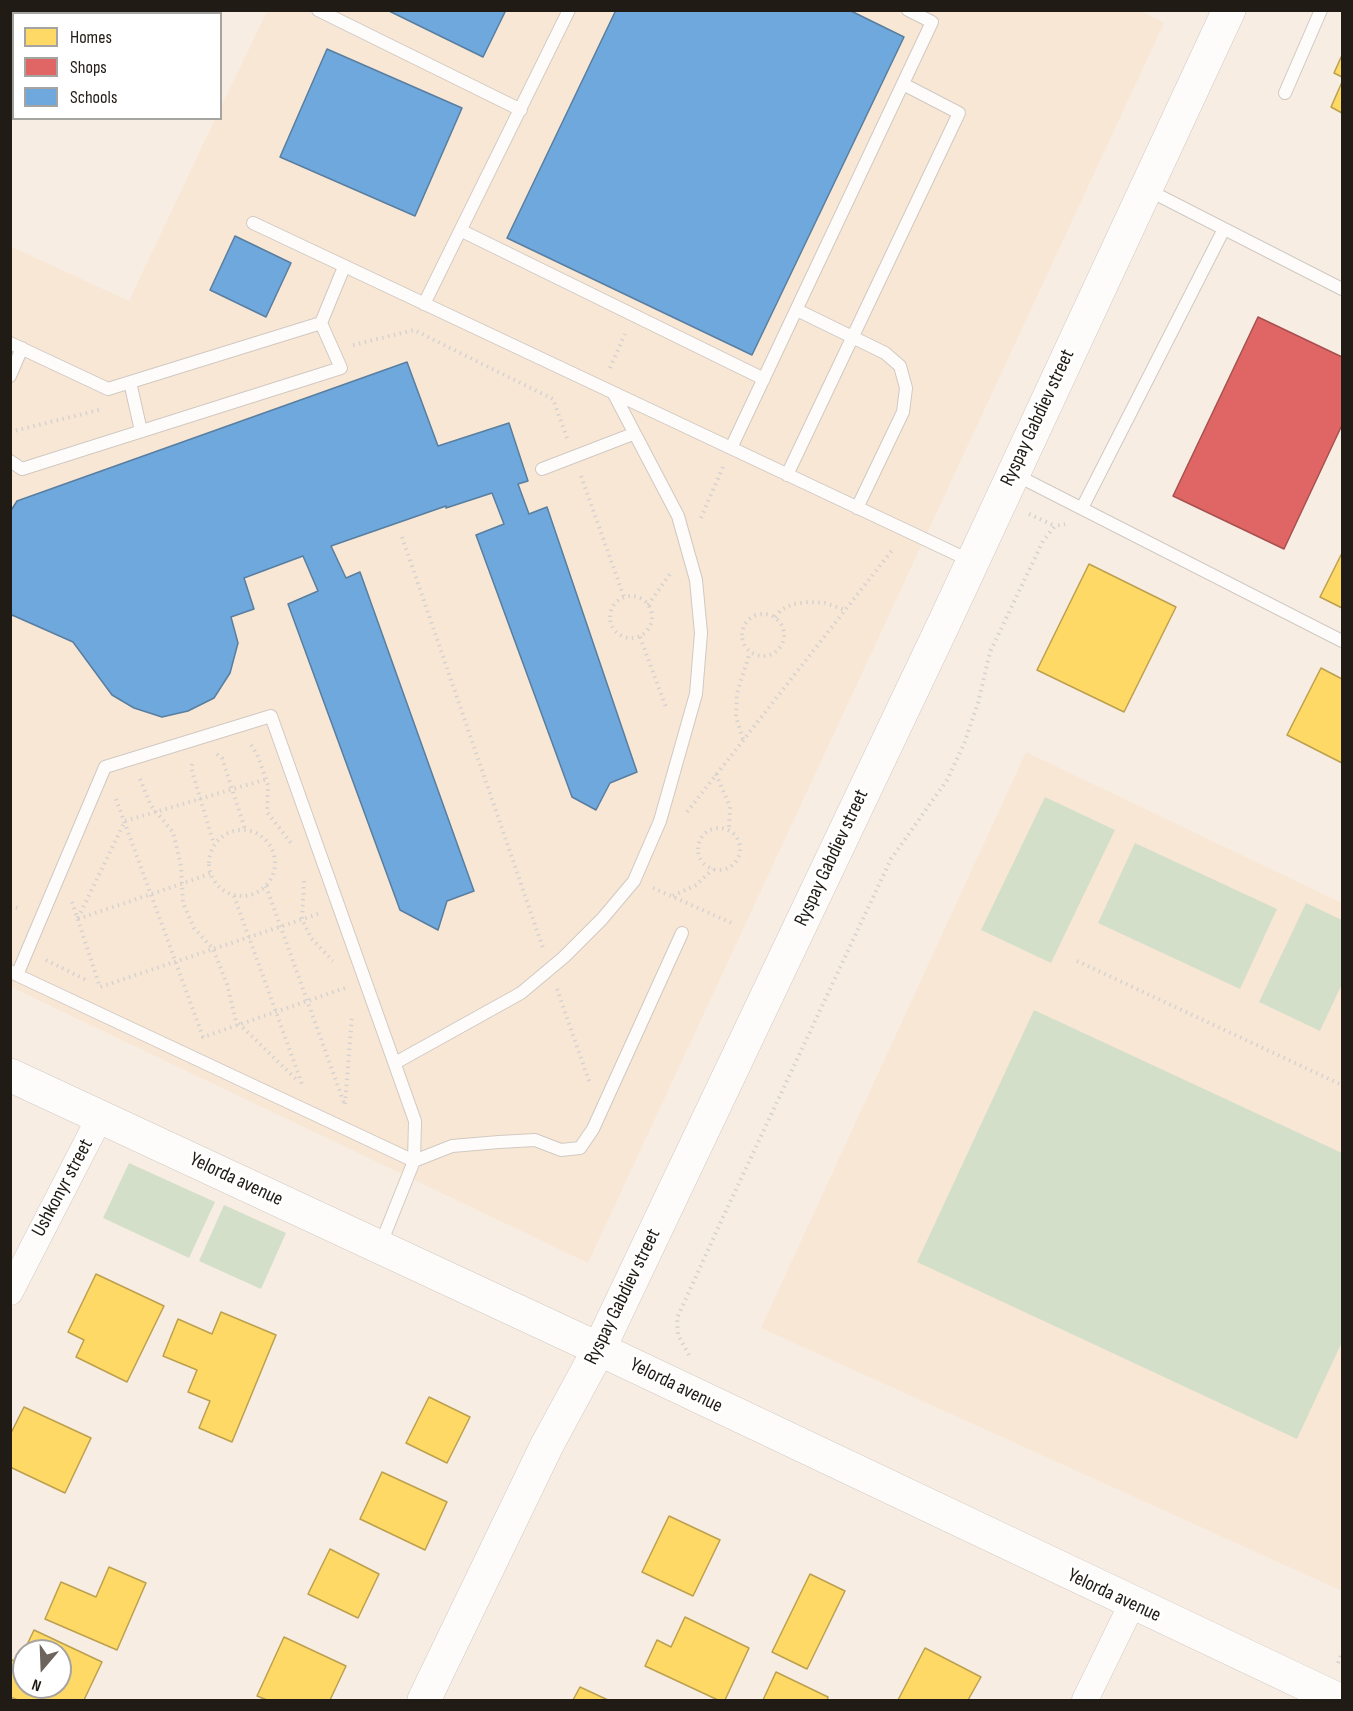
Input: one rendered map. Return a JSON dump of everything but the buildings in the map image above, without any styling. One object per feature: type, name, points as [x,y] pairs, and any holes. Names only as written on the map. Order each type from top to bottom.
[{"type":"street","name":"Ryspay Gabdiev street","points":[[424,1701],[547,1445],[598,1349],[940,632],[971,561],[1229,10]]},
{"type":"street","name":"Yelorda avenue","points":[[10,1075],[694,1394],[1339,1701]]},
{"type":"street","name":"Ushkonyr street","points":[[10,1292],[100,1117]]},
{"type":"street","points":[[1085,1701],[1132,1604]]},
{"type":"lane","points":[[318,10],[521,110]]},
{"type":"lane","points":[[424,304],[569,10]]},
{"type":"lane","points":[[731,448],[932,22],[908,10]]},
{"type":"lane","points":[[1285,93],[1321,10]]},
{"type":"lane","points":[[787,475],[959,112],[903,84]]},
{"type":"lane","points":[[1146,189],[1342,289]]},
{"type":"lane","points":[[253,223],[971,561]]},
{"type":"lane","points":[[1082,508],[1224,229]]},
{"type":"lane","points":[[462,231],[764,379]]},
{"type":"lane","points":[[10,461],[22,469],[341,368],[321,323],[344,267]]},
{"type":"lane","points":[[797,310],[885,353],[900,366],[906,388],[903,412],[857,508]]},
{"type":"lane","points":[[10,343],[108,389],[321,323]]},
{"type":"lane","points":[[10,376],[22,348]]},
{"type":"lane","points":[[130,382],[141,431]]},
{"type":"lane","points":[[394,1063],[521,993],[550,968],[602,919],[634,881],[660,821],[682,750],[696,694],[701,633],[696,580],[678,516],[614,394]]},
{"type":"lane","points":[[542,469],[633,434]]},
{"type":"lane","points":[[1012,473],[1342,641]]},
{"type":"lane","points":[[380,1247],[414,1161],[415,1121],[271,716],[105,767],[14,973],[414,1161],[452,1146],[476,1144],[535,1140],[561,1150],[580,1148],[600,1114],[682,933]]},
{"type":"path","points":[[614,394],[608,373],[634,315]]},
{"type":"path","points":[[333,351],[414,330],[553,399],[624,597]]},
{"type":"path","points":[[10,432],[134,401]]},
{"type":"path","points":[[694,1394],[706,1369],[689,1356],[683,1346],[678,1335],[677,1318],[891,859],[947,780],[964,744],[978,703],[990,652],[1043,542],[1055,526],[1073,523]]},
{"type":"path","points":[[682,819],[906,532]]},
{"type":"path","points":[[402,537],[600,1114]]},
{"type":"path","points":[[624,597],[643,600],[652,612],[650,626],[640,636],[625,638],[614,630],[611,624],[609,618],[613,605],[624,597]]},
{"type":"path","points":[[775,618],[782,610],[793,604],[809,602],[825,603],[845,610]]},
{"type":"path","points":[[743,739],[736,717],[737,693],[750,652],[741,635],[745,623],[750,618],[762,614],[780,622],[784,637],[777,650],[765,656],[750,652]]},
{"type":"path","points":[[640,636],[682,750]]},
{"type":"path","points":[[237,726],[258,754],[266,779],[267,812],[291,842],[295,853]]},
{"type":"path","points":[[214,844],[190,768],[199,737],[222,758],[245,829]]},
{"type":"path","points":[[136,757],[140,783],[156,812],[173,832],[183,903],[194,928],[213,949],[239,1024],[302,1085],[234,896]]},
{"type":"path","points":[[105,767],[203,1037],[365,981]]},
{"type":"path","points":[[78,919],[124,821],[291,772]]},
{"type":"path","points":[[716,774],[730,807],[729,828],[739,843],[738,858],[728,868],[713,869],[706,866],[698,856],[698,843],[711,828],[729,828]]},
{"type":"path","points":[[245,829],[262,836],[273,854],[272,876],[266,886],[257,893],[234,896],[223,891],[210,874],[210,853],[214,844],[222,836],[245,829]]},
{"type":"path","points":[[672,896],[696,885],[713,869]]},
{"type":"path","points":[[61,870],[100,987],[339,907]]},
{"type":"path","points":[[303,873],[305,896],[302,919],[311,938],[335,964]]},
{"type":"path","points":[[78,919],[210,874]]},
{"type":"path","points":[[634,881],[734,924]]},
{"type":"path","points":[[266,886],[345,1105],[353,1020],[351,1009]]},
{"type":"path","points":[[1077,962],[1342,1085]]},
{"type":"path","points":[[342,980],[348,998]]},
{"type":"shaded area","points":[[1139,10],[1164,23],[588,1263],[11,987],[10,246],[129,301],[215,120],[222,120],[222,105],[267,11]]},
{"type":"shaded area","points":[[1026,752],[1342,903],[1342,1591],[761,1328]]},
{"type":"green space","points":[[1045,797],[1115,830],[1051,963],[981,930]]},
{"type":"green space","points":[[1135,843],[1277,909],[1240,989],[1098,923]]},
{"type":"green space","points":[[1306,903],[1342,920],[1342,984],[1320,1031],[1259,1002]]},
{"type":"green space","points":[[1034,1010],[1342,1153],[1342,1342],[1297,1439],[917,1262]]},
{"type":"green space","points":[[129,1163],[215,1202],[189,1258],[103,1218]]},
{"type":"green space","points":[[224,1205],[286,1233],[261,1289],[199,1261]]}]
